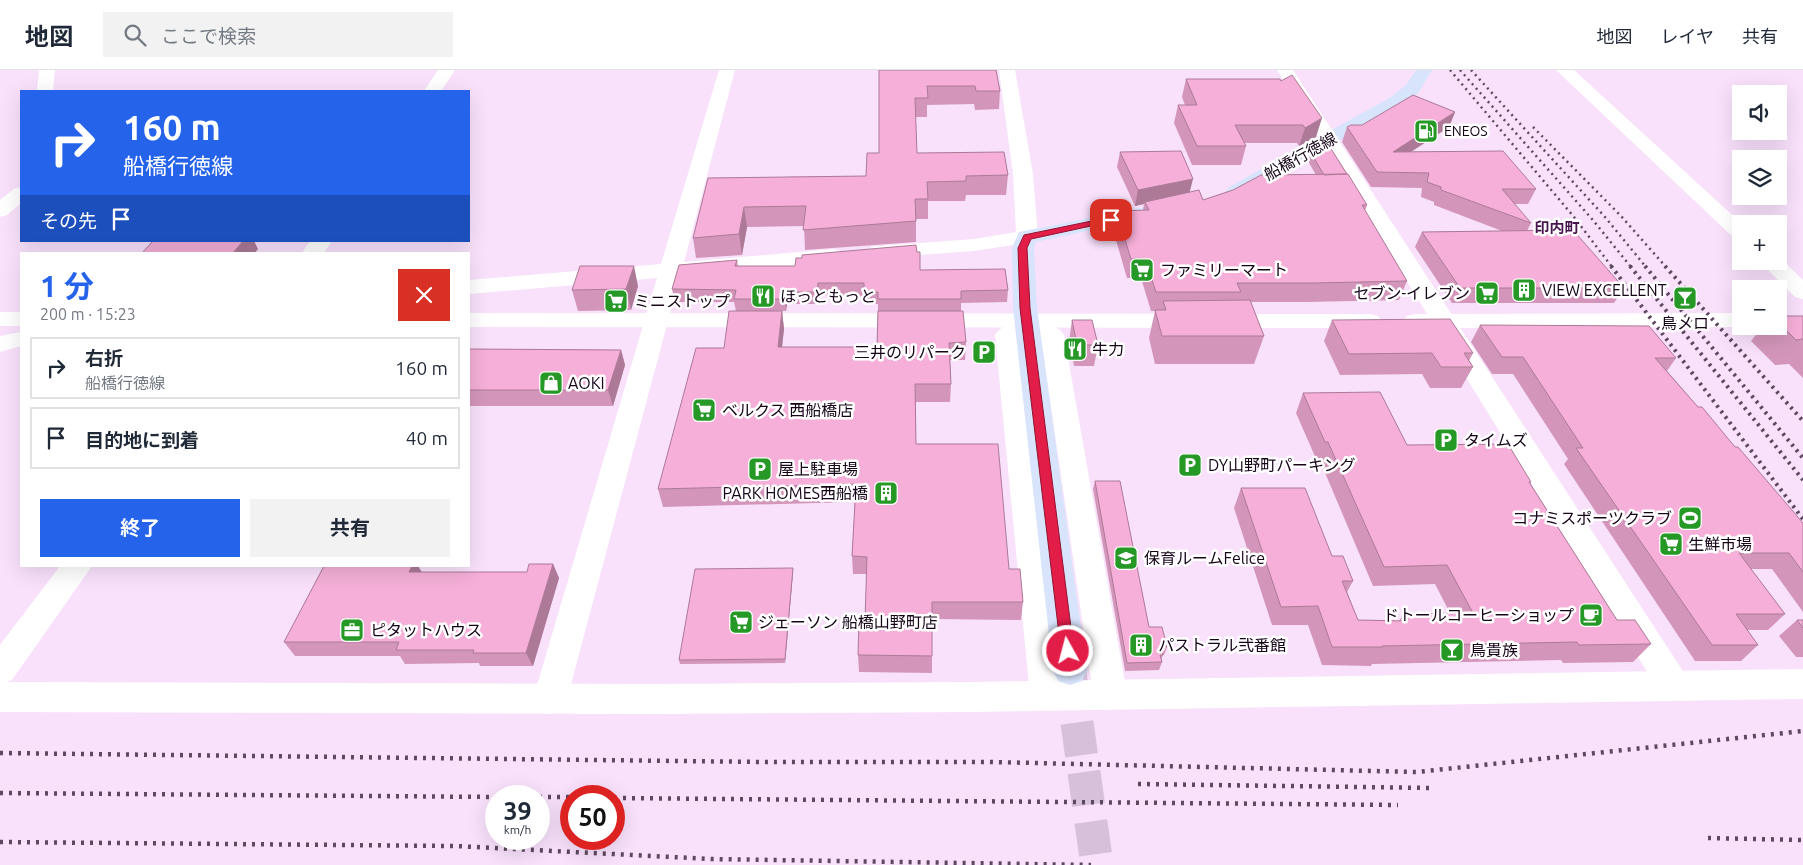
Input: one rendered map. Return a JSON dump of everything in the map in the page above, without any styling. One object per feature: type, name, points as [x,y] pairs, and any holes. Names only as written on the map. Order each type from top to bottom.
[{"type":"main road","name":"船橋行徳線","points":[[1218,197],[1240,189],[1406,95],[1413,88],[1424,70]]},
{"type":"main road","points":[[1070,671],[1023,293],[1023,248],[1027,237],[1171,208]]},
{"type":"street","points":[[45,90],[47,70]]},
{"type":"street","points":[[433,90],[447,70]]},
{"type":"street","points":[[550,699],[728,70]]},
{"type":"street","points":[[470,287],[974,245],[1027,237],[1023,174],[1007,70]]},
{"type":"street","points":[[1285,70],[1674,686]]},
{"type":"street","points":[[1564,70],[1732,226]]},
{"type":"street","points":[[0,211],[20,194]]},
{"type":"street","points":[[1780,270],[1803,292]]},
{"type":"street","points":[[0,319],[20,319]]},
{"type":"street","points":[[470,320],[1027,322],[1732,320]]},
{"type":"street","points":[[1027,322],[1052,335],[1110,694]]},
{"type":"street","points":[[1027,322],[1007,335],[1047,696]]},
{"type":"street","points":[[0,344],[20,338]]},
{"type":"street","points":[[0,670],[76,567]]},
{"type":"street","points":[[0,697],[550,699],[1047,696],[1803,684]]},
{"type":"building","points":[[879,70],[996,70],[1000,91],[976,91],[975,86],[927,86],[928,98],[915,98],[917,153],[1004,152],[1008,175],[966,176],[966,181],[927,182],[928,199],[915,199],[916,221],[803,230],[806,206],[744,207],[739,234],[693,238],[708,178],[866,176],[867,153],[879,153]]},
{"type":"building","points":[[1292,75],[1322,118],[1305,128],[1303,125],[1235,125],[1246,146],[1197,146],[1178,105],[1197,105],[1186,79],[1280,79],[1281,81]]},
{"type":"building","points":[[1413,95],[1455,112],[1393,152],[1503,151],[1536,189],[1502,189],[1531,223],[1441,190],[1441,187],[1427,182],[1429,173],[1377,172],[1347,127],[1362,125]]},
{"type":"building","points":[[1328,144],[1347,174],[1324,175],[1311,153]]},
{"type":"building","points":[[1181,151],[1193,179],[1138,190],[1120,152]]},
{"type":"building","points":[[1348,174],[1367,205],[1362,205],[1407,281],[1237,283],[1241,292],[1156,292],[1145,259],[1131,259],[1116,211],[1149,210],[1145,202],[1199,190],[1203,200],[1233,190],[1261,175]]},
{"type":"building","points":[[1573,230],[1624,288],[1460,288],[1422,232]]},
{"type":"building","points":[[152,242],[242,242],[234,252],[143,252]]},
{"type":"building","points":[[916,245],[917,252],[920,252],[920,270],[1005,269],[1008,290],[961,291],[961,299],[878,299],[878,292],[864,292],[864,283],[818,283],[817,292],[786,292],[785,299],[734,299],[736,290],[672,289],[679,265],[737,260],[735,266],[795,266],[796,258],[802,258],[802,255]]},
{"type":"building","points":[[580,266],[634,266],[626,289],[572,290]]},
{"type":"building","points":[[1250,300],[1264,336],[1162,336],[1155,310],[1166,310],[1163,301]]},
{"type":"building","points":[[729,311],[782,311],[778,347],[877,347],[878,311],[963,311],[966,342],[949,343],[951,384],[915,384],[916,444],[998,444],[1009,569],[1020,569],[1023,602],[932,602],[932,656],[858,655],[859,620],[865,620],[867,557],[852,556],[856,484],[658,489],[696,348],[724,348]]},
{"type":"building","points":[[1787,316],[1803,316],[1803,339],[1796,340],[1787,331]]},
{"type":"building","points":[[1450,319],[1473,353],[1464,353],[1473,367],[1441,367],[1432,353],[1349,354],[1332,320]]},
{"type":"building","points":[[1072,320],[1092,320],[1098,345],[1077,345]]},
{"type":"building","points":[[1480,325],[1649,326],[1676,358],[1655,358],[1698,407],[1702,407],[1735,447],[1738,447],[1803,523],[1803,572],[1789,553],[1739,553],[1785,614],[1736,614],[1758,645],[1712,645],[1576,448],[1583,448],[1523,357],[1502,357]]},
{"type":"building","points":[[470,349],[621,350],[608,390],[470,390]]},
{"type":"building","points":[[1380,392],[1407,445],[1508,444],[1531,482],[1529,482],[1617,620],[1635,620],[1651,644],[1579,645],[1577,642],[1332,647],[1318,606],[1281,607],[1241,488],[1305,488],[1332,556],[1343,556],[1353,581],[1342,581],[1358,620],[1406,621],[1403,614],[1473,613],[1447,565],[1384,567],[1328,442],[1325,442],[1303,393]]},
{"type":"building","points":[[1095,481],[1120,481],[1149,627],[1162,627],[1167,647],[1161,647],[1163,655],[1160,655],[1162,662],[1127,663]]},
{"type":"building","points":[[529,564],[553,564],[526,653],[473,653],[474,650],[396,650],[399,642],[284,642],[323,567],[412,567],[409,572],[527,572]]},
{"type":"building","points":[[793,568],[785,659],[679,660],[695,569]]},
{"type":"building","points":[[1797,620],[1803,620],[1803,628]]},
{"type":"tunnel","points":[[1070,673],[1097,865]]},
{"type":"railway","points":[[1450,70],[1574,217],[1612,267]]},
{"type":"railway","points":[[1460,70],[1592,219],[1631,267]]},
{"type":"railway","points":[[1471,70],[1605,217],[1646,267]]},
{"type":"railway","points":[[1533,127],[1621,216],[1666,267]]},
{"type":"railway","points":[[1611,266],[1803,519]]},
{"type":"railway","points":[[1630,266],[1803,480]]},
{"type":"railway","points":[[1645,266],[1803,458]]},
{"type":"railway","points":[[1665,266],[1803,421]]},
{"type":"railway","points":[[0,753],[764,762],[992,762],[1417,772],[1803,731]]},
{"type":"railway","points":[[1138,784],[1432,788]]},
{"type":"railway","points":[[0,793],[485,797]]},
{"type":"railway","points":[[550,797],[560,797]]},
{"type":"railway","points":[[625,798],[1398,805]]},
{"type":"railway","points":[[1708,838],[1803,840]]},
{"type":"railway","points":[[0,842],[455,846],[711,859],[1091,865]]},
{"type":"place","name":"ENEOS","points":[[1426,131]]},
{"type":"place","name":"ファミリーマート","points":[[1142,270]]},
{"type":"place","name":"VIEW EXCELLENT","points":[[1524,290]]},
{"type":"place","name":"セブン-イレブン","points":[[1487,293]]},
{"type":"place","name":"ほっともっと","points":[[763,296]]},
{"type":"place","name":"鳥メロ","points":[[1685,298]]},
{"type":"place","name":"ミニストップ","points":[[616,301]]},
{"type":"place","name":"牛力","points":[[1075,349]]},
{"type":"place","name":"三井のリパーク","points":[[984,352]]},
{"type":"place","name":"AOKI","points":[[551,383]]},
{"type":"place","name":"ベルクス 西船橋店","points":[[704,410]]},
{"type":"place","name":"タイムズ","points":[[1446,440]]},
{"type":"place","name":"DY山野町パーキング","points":[[1190,465]]},
{"type":"place","name":"屋上駐車場","points":[[760,469]]},
{"type":"place","name":"PARK HOMES西船橋","points":[[886,493]]},
{"type":"place","name":"コナミスポーツクラブ","points":[[1690,518]]},
{"type":"place","name":"生鮮市場","points":[[1671,544]]},
{"type":"place","name":"保育ルームFelice","points":[[1126,558]]},
{"type":"place","name":"ドトールコーヒーショップ","points":[[1591,615]]},
{"type":"place","name":"ジェーソン 船橋山野町店","points":[[741,622]]},
{"type":"place","name":"ピタットハウス","points":[[352,630]]},
{"type":"place","name":"パストラル弐番館","points":[[1141,645]]},
{"type":"place","name":"鳥貴族","points":[[1452,650]]},
{"type":"district","name":"印内町","points":[[1557,228]]},
{"type":"route","points":[[1068,651],[1023,293],[1023,248],[1027,237],[1111,220]]}]
